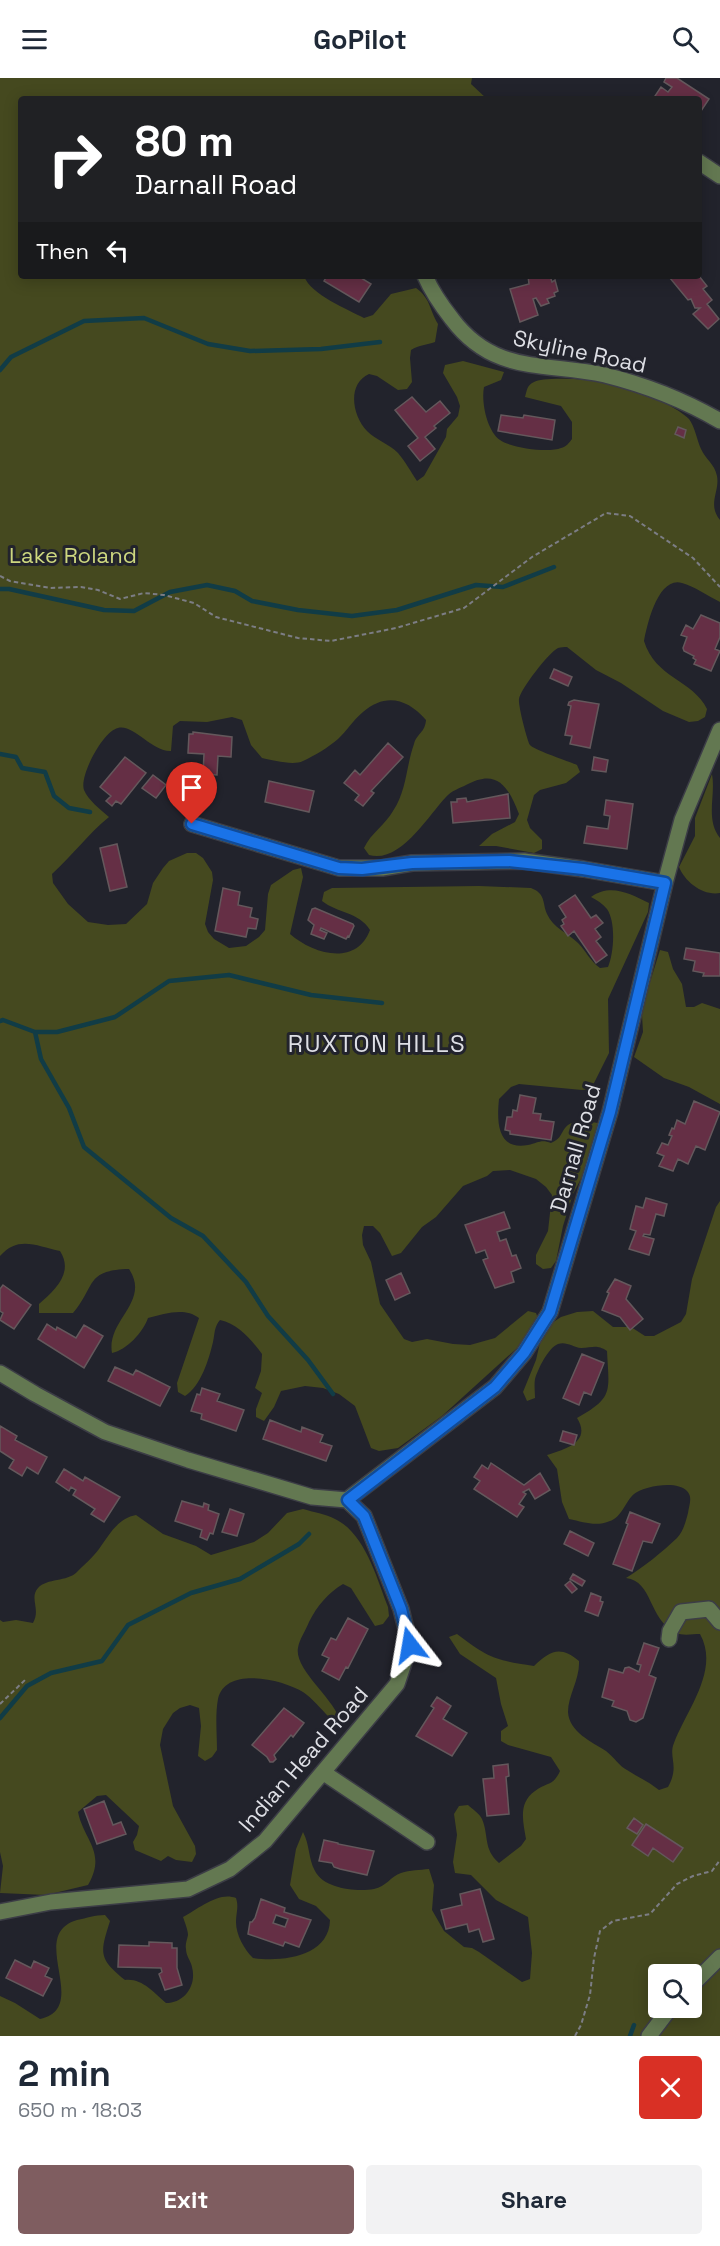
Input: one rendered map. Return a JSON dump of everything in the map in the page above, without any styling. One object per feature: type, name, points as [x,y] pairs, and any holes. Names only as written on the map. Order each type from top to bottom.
[{"type":"street","points":[[702,164],[720,176]]},
{"type":"street","name":"Skyline Road","points":[[426,279],[454,322],[467,337],[491,353],[519,363],[579,370],[643,385],[700,409],[720,421]]},
{"type":"street","name":"Darnall Road","points":[[348,1500],[495,1387],[524,1353],[550,1312],[610,1112],[682,820],[720,730]]},
{"type":"street","points":[[192,824],[339,868],[362,869],[412,863],[495,860],[583,869],[665,883]]},
{"type":"street","points":[[0,1373],[105,1432],[188,1460],[312,1497],[348,1500]]},
{"type":"street","name":"Indian Head Road","points":[[0,1912],[51,1902],[188,1889],[230,1869],[266,1841],[324,1773],[398,1684],[410,1645],[401,1609],[364,1516],[348,1500]]},
{"type":"street","points":[[669,1639],[670,1631],[681,1612],[709,1609],[720,1622]]},
{"type":"street","points":[[324,1773],[427,1842]]},
{"type":"street","points":[[702,1975],[720,1957]]},
{"type":"street","points":[[649,2036],[663,2018]]},
{"type":"path","points":[[0,576],[10,581],[50,588],[81,587],[98,590],[120,599],[144,593],[164,595],[194,603],[216,617],[298,638],[331,641],[396,628],[464,608],[531,557],[606,513],[630,516],[693,558],[720,587]]},
{"type":"path","points":[[0,1704],[25,1680]]},
{"type":"path","points":[[575,2036],[581,2025],[590,1995],[600,1931],[613,1921],[650,1914],[676,1884],[693,1875],[712,1871],[720,1860]]},
{"type":"green space","name":"Lake Roland","points":[[0,78],[472,78],[471,84],[484,96],[18,96],[18,279],[306,279],[322,295],[364,318],[373,315],[391,294],[416,288],[427,300],[438,324],[435,342],[411,350],[412,382],[407,389],[398,390],[377,376],[369,374],[357,385],[354,400],[358,417],[367,431],[398,453],[417,481],[424,476],[446,437],[447,429],[458,416],[460,406],[443,373],[445,365],[463,361],[504,372],[501,380],[484,387],[483,400],[488,423],[495,436],[505,443],[548,450],[563,447],[572,439],[572,422],[561,406],[525,397],[532,383],[552,379],[610,382],[643,392],[685,415],[691,422],[701,449],[714,468],[717,487],[714,509],[720,520],[720,602],[687,584],[674,583],[666,587],[655,603],[644,641],[649,653],[657,663],[701,699],[707,709],[705,717],[689,722],[663,711],[621,683],[596,670],[567,647],[554,651],[524,688],[519,699],[521,715],[530,745],[577,765],[580,772],[566,783],[540,790],[534,795],[527,820],[530,828],[542,840],[542,849],[534,853],[496,846],[479,846],[492,834],[515,822],[519,814],[506,788],[493,779],[486,778],[477,780],[448,795],[402,846],[380,856],[369,855],[364,848],[398,803],[414,744],[426,720],[404,703],[388,700],[371,706],[359,715],[341,736],[317,754],[294,763],[262,758],[251,745],[242,720],[232,717],[207,722],[180,721],[173,726],[171,751],[157,747],[130,730],[118,728],[112,731],[99,745],[83,783],[88,797],[109,817],[52,874],[53,883],[68,904],[88,922],[108,925],[126,924],[147,904],[153,883],[169,861],[187,853],[196,853],[203,858],[212,872],[213,880],[205,924],[214,939],[229,948],[246,946],[259,937],[265,930],[271,885],[293,870],[301,868],[303,877],[290,934],[310,947],[333,953],[345,953],[355,949],[363,942],[370,930],[354,916],[322,901],[324,892],[332,888],[479,886],[531,888],[541,896],[547,914],[553,923],[578,943],[600,968],[608,967],[610,961],[613,929],[607,909],[591,897],[613,890],[628,893],[649,903],[648,912],[608,999],[609,1053],[591,1089],[519,1084],[511,1087],[499,1099],[498,1116],[501,1132],[504,1139],[517,1146],[542,1141],[551,1143],[558,1139],[565,1128],[572,1123],[604,1124],[597,1148],[573,1194],[563,1226],[556,1261],[551,1268],[543,1269],[536,1264],[536,1255],[548,1231],[552,1195],[536,1179],[510,1170],[493,1171],[463,1186],[436,1217],[422,1227],[401,1253],[392,1256],[380,1233],[373,1226],[364,1226],[363,1245],[371,1262],[380,1304],[404,1339],[412,1342],[427,1339],[470,1345],[495,1338],[528,1311],[536,1313],[539,1321],[517,1348],[442,1416],[398,1448],[379,1451],[371,1448],[355,1406],[339,1394],[323,1388],[305,1386],[281,1391],[264,1421],[256,1417],[256,1409],[262,1393],[255,1388],[261,1371],[262,1354],[249,1338],[227,1322],[220,1320],[204,1372],[196,1386],[185,1396],[178,1392],[177,1383],[199,1318],[181,1312],[148,1318],[134,1340],[112,1353],[115,1331],[135,1291],[129,1269],[105,1272],[98,1276],[73,1313],[39,1313],[39,1304],[56,1287],[64,1274],[64,1259],[60,1251],[21,1244],[0,1256]]},
{"type":"green space","points":[[712,774],[713,823],[720,838],[720,893],[707,892],[695,887],[679,867],[695,836],[695,818]]},
{"type":"green space","points":[[660,950],[668,952],[673,969],[682,984],[686,1007],[694,1007],[702,1003],[720,1009],[720,1104],[689,1087],[664,1078],[634,1057],[643,1032],[642,1015],[645,998]]},
{"type":"green space","points":[[720,1201],[720,2036],[0,2036],[0,1996],[40,2019],[54,2012],[61,2001],[57,1940],[63,1928],[77,1920],[105,1915],[110,1921],[103,1948],[110,1966],[125,1980],[142,1983],[166,2003],[183,1997],[193,1981],[192,1967],[186,1947],[188,1933],[183,1917],[216,1899],[229,1896],[236,1898],[237,1932],[253,1958],[277,1959],[302,1954],[313,1949],[322,1942],[328,1932],[330,1920],[316,1906],[299,1899],[290,1885],[296,1849],[303,1832],[311,1861],[319,1877],[342,1888],[374,1889],[401,1873],[429,1869],[434,1885],[432,1910],[444,1931],[464,1947],[479,1952],[522,1982],[530,1979],[532,1953],[528,1917],[496,1900],[471,1875],[455,1873],[453,1862],[457,1835],[454,1814],[459,1806],[468,1805],[479,1815],[491,1852],[499,1863],[521,1846],[526,1839],[523,1813],[526,1801],[539,1788],[555,1780],[560,1771],[551,1757],[501,1741],[501,1731],[508,1726],[496,1678],[460,1654],[449,1637],[457,1634],[493,1657],[534,1666],[555,1652],[572,1656],[579,1661],[579,1668],[568,1712],[572,1725],[582,1736],[606,1751],[624,1768],[659,1790],[668,1787],[674,1768],[672,1753],[674,1743],[704,1675],[705,1648],[700,1634],[679,1634],[667,1627],[641,1586],[626,1578],[653,1559],[679,1536],[687,1516],[690,1496],[687,1491],[676,1486],[653,1487],[634,1494],[618,1516],[605,1523],[585,1523],[569,1519],[562,1502],[557,1469],[547,1455],[568,1447],[579,1439],[581,1426],[577,1418],[598,1404],[607,1392],[607,1351],[597,1347],[581,1348],[558,1344],[547,1354],[538,1370],[535,1381],[535,1398],[527,1401],[523,1392],[546,1327],[561,1317],[577,1312],[593,1311],[613,1327],[631,1327],[645,1336],[654,1336],[681,1322],[686,1314],[692,1279]]},
{"type":"green space","points":[[303,1509],[335,1519],[354,1535],[369,1558],[388,1607],[389,1616],[383,1624],[375,1626],[351,1588],[343,1584],[332,1591],[319,1605],[301,1638],[298,1656],[302,1665],[338,1716],[329,1717],[303,1692],[282,1683],[255,1678],[231,1682],[223,1689],[218,1699],[217,1750],[205,1761],[198,1756],[201,1726],[199,1708],[190,1705],[180,1708],[173,1713],[163,1729],[160,1745],[173,1806],[195,1846],[196,1854],[192,1862],[176,1860],[168,1856],[161,1861],[135,1850],[133,1842],[139,1826],[106,1795],[97,1796],[78,1812],[95,1855],[93,1874],[88,1885],[46,1895],[0,1893],[3,1866],[0,1852],[0,1620],[33,1623],[36,1613],[35,1596],[38,1588],[77,1572],[97,1552],[114,1528],[130,1517],[136,1515],[163,1534],[196,1546],[211,1555],[254,1542],[268,1533],[287,1513]]},
{"type":"building","points":[[666,78],[677,78],[709,99],[702,110],[702,96],[655,96],[661,87],[668,92],[672,87],[664,82]]},
{"type":"building","points":[[325,279],[363,279],[371,284],[359,302],[324,281]]},
{"type":"building","points":[[528,279],[551,279],[552,282],[555,280],[558,291],[554,293],[555,296],[547,299],[549,303],[541,306],[536,298],[533,299],[538,315],[520,322],[510,289],[529,284]]},
{"type":"building","points":[[671,279],[701,279],[707,286],[703,289],[712,300],[707,304],[719,319],[708,329],[693,314],[700,308],[695,308],[691,299],[688,300]]},
{"type":"building","points":[[412,397],[426,412],[440,401],[450,413],[425,437],[435,449],[420,461],[408,446],[418,438],[395,410]]},
{"type":"building","points":[[501,415],[523,418],[524,415],[555,420],[552,440],[498,431]]},
{"type":"building","points":[[678,427],[686,430],[684,438],[675,434]]},
{"type":"building","points":[[701,615],[720,623],[720,637],[715,649],[720,651],[711,671],[694,664],[696,660],[694,656],[684,651],[683,648],[687,637],[681,635],[686,625],[693,629]]},
{"type":"building","points":[[554,669],[572,677],[568,686],[550,678]]},
{"type":"building","points":[[574,700],[599,704],[590,748],[570,744],[572,736],[565,735],[571,706],[568,705]]},
{"type":"building","points":[[193,732],[232,737],[231,757],[218,756],[217,775],[203,774],[204,754],[188,753],[189,734]]},
{"type":"building","points":[[388,743],[403,757],[371,791],[374,793],[363,806],[355,800],[359,795],[344,783],[355,770],[360,775]]},
{"type":"building","points":[[125,757],[146,773],[121,804],[116,801],[112,806],[106,801],[111,796],[100,787]]},
{"type":"building","points":[[594,757],[608,760],[606,772],[592,770]]},
{"type":"building","points":[[153,775],[166,785],[156,798],[142,788]]},
{"type":"building","points":[[269,781],[314,791],[309,812],[265,802]]},
{"type":"building","points":[[508,794],[510,818],[453,823],[451,802],[466,798],[467,802]]},
{"type":"building","points":[[606,800],[633,804],[627,849],[584,843],[587,826],[608,829],[610,816],[604,815]]},
{"type":"building","points":[[117,844],[127,887],[110,891],[100,848]]},
{"type":"building","points":[[223,888],[240,892],[238,905],[252,908],[250,917],[258,919],[256,929],[248,928],[246,937],[215,931]]},
{"type":"building","points":[[575,895],[591,918],[596,915],[603,923],[595,929],[601,937],[596,941],[607,955],[596,963],[574,931],[568,936],[561,926],[564,924],[562,920],[566,917],[559,906]]},
{"type":"building","points":[[315,908],[353,924],[349,937],[346,939],[321,928],[320,930],[327,933],[324,939],[311,934],[314,925],[308,920],[312,909]]},
{"type":"building","points":[[686,948],[720,953],[720,976],[703,976],[704,973],[693,971],[695,961],[684,959]]},
{"type":"building","points":[[520,1095],[536,1098],[533,1113],[541,1114],[540,1120],[554,1122],[551,1140],[510,1134],[510,1131],[505,1130],[507,1117],[512,1117],[513,1110],[517,1111]]},
{"type":"building","points":[[694,1101],[720,1112],[705,1150],[696,1146],[688,1164],[678,1159],[673,1171],[659,1166],[664,1156],[657,1153],[662,1143],[668,1145],[672,1136],[669,1135],[677,1120],[685,1124]]},
{"type":"building","points":[[646,1198],[667,1204],[664,1216],[656,1214],[650,1235],[644,1234],[643,1236],[654,1239],[649,1255],[629,1249],[636,1231],[630,1229],[636,1206],[643,1208]]},
{"type":"building","points":[[504,1212],[510,1228],[497,1232],[500,1241],[506,1239],[512,1256],[516,1255],[521,1268],[511,1272],[514,1282],[495,1288],[483,1260],[488,1258],[485,1250],[476,1253],[465,1225]]},
{"type":"building","points":[[401,1273],[410,1293],[395,1300],[386,1280]]},
{"type":"building","points":[[615,1279],[631,1286],[626,1299],[643,1319],[630,1330],[620,1317],[602,1310],[609,1293],[607,1292]]},
{"type":"building","points":[[3,1285],[31,1305],[14,1329],[0,1320],[3,1313],[0,1311],[0,1289]]},
{"type":"building","points":[[47,1324],[76,1338],[84,1325],[103,1336],[84,1368],[38,1339]]},
{"type":"building","points":[[582,1354],[604,1363],[591,1395],[584,1392],[579,1405],[563,1398]]},
{"type":"building","points":[[115,1367],[133,1375],[136,1370],[170,1387],[160,1406],[108,1381]]},
{"type":"building","points":[[202,1388],[220,1394],[217,1401],[244,1410],[236,1431],[201,1419],[202,1414],[191,1411],[197,1394],[200,1395]]},
{"type":"building","points":[[270,1420],[301,1432],[302,1427],[323,1435],[320,1442],[332,1446],[326,1461],[263,1439]]},
{"type":"building","points":[[0,1426],[17,1436],[15,1440],[47,1457],[38,1474],[27,1467],[22,1476],[9,1468],[14,1460],[0,1451]]},
{"type":"building","points":[[563,1431],[577,1435],[574,1445],[560,1441]]},
{"type":"building","points":[[491,1463],[524,1485],[540,1473],[550,1490],[535,1499],[529,1489],[523,1492],[526,1494],[519,1504],[524,1507],[517,1517],[474,1489],[480,1481],[474,1477],[482,1465],[488,1469]]},
{"type":"building","points":[[64,1469],[83,1481],[85,1477],[120,1497],[104,1522],[91,1514],[95,1509],[73,1495],[76,1490],[71,1487],[69,1491],[56,1482]]},
{"type":"building","points":[[182,1501],[203,1507],[204,1503],[209,1505],[208,1510],[219,1514],[213,1534],[210,1533],[207,1540],[200,1537],[202,1530],[175,1521]]},
{"type":"building","points":[[230,1509],[244,1514],[237,1536],[222,1532]]},
{"type":"building","points":[[630,1512],[660,1524],[652,1543],[643,1541],[632,1571],[613,1564],[628,1524],[626,1523]]},
{"type":"building","points":[[570,1531],[594,1543],[588,1556],[564,1544]]},
{"type":"building","points":[[573,1574],[585,1581],[582,1586],[570,1579]]},
{"type":"building","points":[[570,1581],[577,1589],[572,1593],[565,1585]]},
{"type":"building","points":[[591,1593],[601,1597],[600,1601],[603,1602],[598,1616],[585,1611]]},
{"type":"building","points":[[348,1618],[368,1629],[348,1668],[346,1667],[339,1680],[322,1671],[329,1658],[322,1655],[331,1638],[336,1640]]},
{"type":"building","points":[[644,1643],[659,1648],[649,1675],[656,1678],[643,1718],[636,1722],[630,1720],[627,1711],[612,1706],[614,1701],[602,1697],[609,1669],[623,1673],[625,1668],[629,1667],[639,1672],[641,1665],[637,1664]]},
{"type":"building","points":[[437,1697],[451,1706],[443,1719],[467,1733],[452,1756],[416,1736],[434,1708],[431,1706]]},
{"type":"building","points":[[284,1708],[304,1723],[274,1755],[276,1759],[270,1762],[252,1745]]},
{"type":"building","points":[[508,1764],[509,1776],[506,1777],[509,1814],[487,1816],[483,1779],[494,1778],[493,1766]]},
{"type":"building","points":[[104,1801],[113,1825],[121,1822],[126,1834],[97,1844],[84,1809]]},
{"type":"building","points":[[634,1818],[643,1825],[637,1834],[627,1828]]},
{"type":"building","points":[[646,1824],[683,1848],[673,1862],[653,1848],[648,1856],[632,1845]]},
{"type":"building","points":[[324,1840],[374,1851],[367,1875],[319,1861]]},
{"type":"building","points":[[480,1889],[494,1939],[483,1942],[479,1929],[469,1932],[467,1924],[446,1929],[441,1910],[462,1905],[460,1894]]},
{"type":"building","points":[[261,1899],[285,1908],[284,1912],[311,1920],[299,1947],[285,1942],[283,1946],[248,1934],[250,1922],[255,1918]],"holes":[[[276,1915],[288,1919],[285,1927],[273,1923]]]},
{"type":"building","points":[[149,1942],[172,1943],[172,1948],[177,1948],[177,1968],[182,1985],[165,1990],[159,1974],[162,1972],[161,1968],[118,1967],[119,1945],[149,1946]]},
{"type":"building","points":[[15,1960],[31,1968],[34,1961],[49,1968],[45,1976],[52,1979],[43,1996],[6,1978]]},
{"type":"waterway","points":[[0,370],[11,357],[84,321],[144,318],[208,344],[250,351],[321,349],[380,342]]},
{"type":"waterway","points":[[0,589],[104,610],[134,611],[170,592],[207,585],[235,591],[252,601],[298,610],[352,616],[397,610],[476,585],[503,587],[554,567]]},
{"type":"waterway","points":[[0,754],[16,757],[22,768],[45,772],[54,796],[69,808],[90,812]]},
{"type":"waterway","points":[[0,1021],[3,1020],[35,1032],[57,1032],[115,1017],[169,981],[229,975],[311,995],[382,1003]]},
{"type":"waterway","points":[[35,1032],[41,1059],[69,1108],[84,1147],[171,1218],[203,1236],[246,1282],[268,1316],[308,1360],[333,1394]]},
{"type":"waterway","points":[[0,1718],[27,1686],[51,1673],[102,1661],[128,1625],[191,1593],[240,1579],[299,1544],[309,1534]]},
{"type":"waterway","points":[[630,2036],[634,2025]]},
{"type":"district","name":"RUXTON HILLS","points":[[377,1043]]},
{"type":"route","points":[[192,824],[339,868],[382,868],[412,863],[524,861],[665,883],[610,1112],[550,1312],[524,1353],[495,1387],[348,1500],[364,1516],[401,1609],[410,1645]]}]
